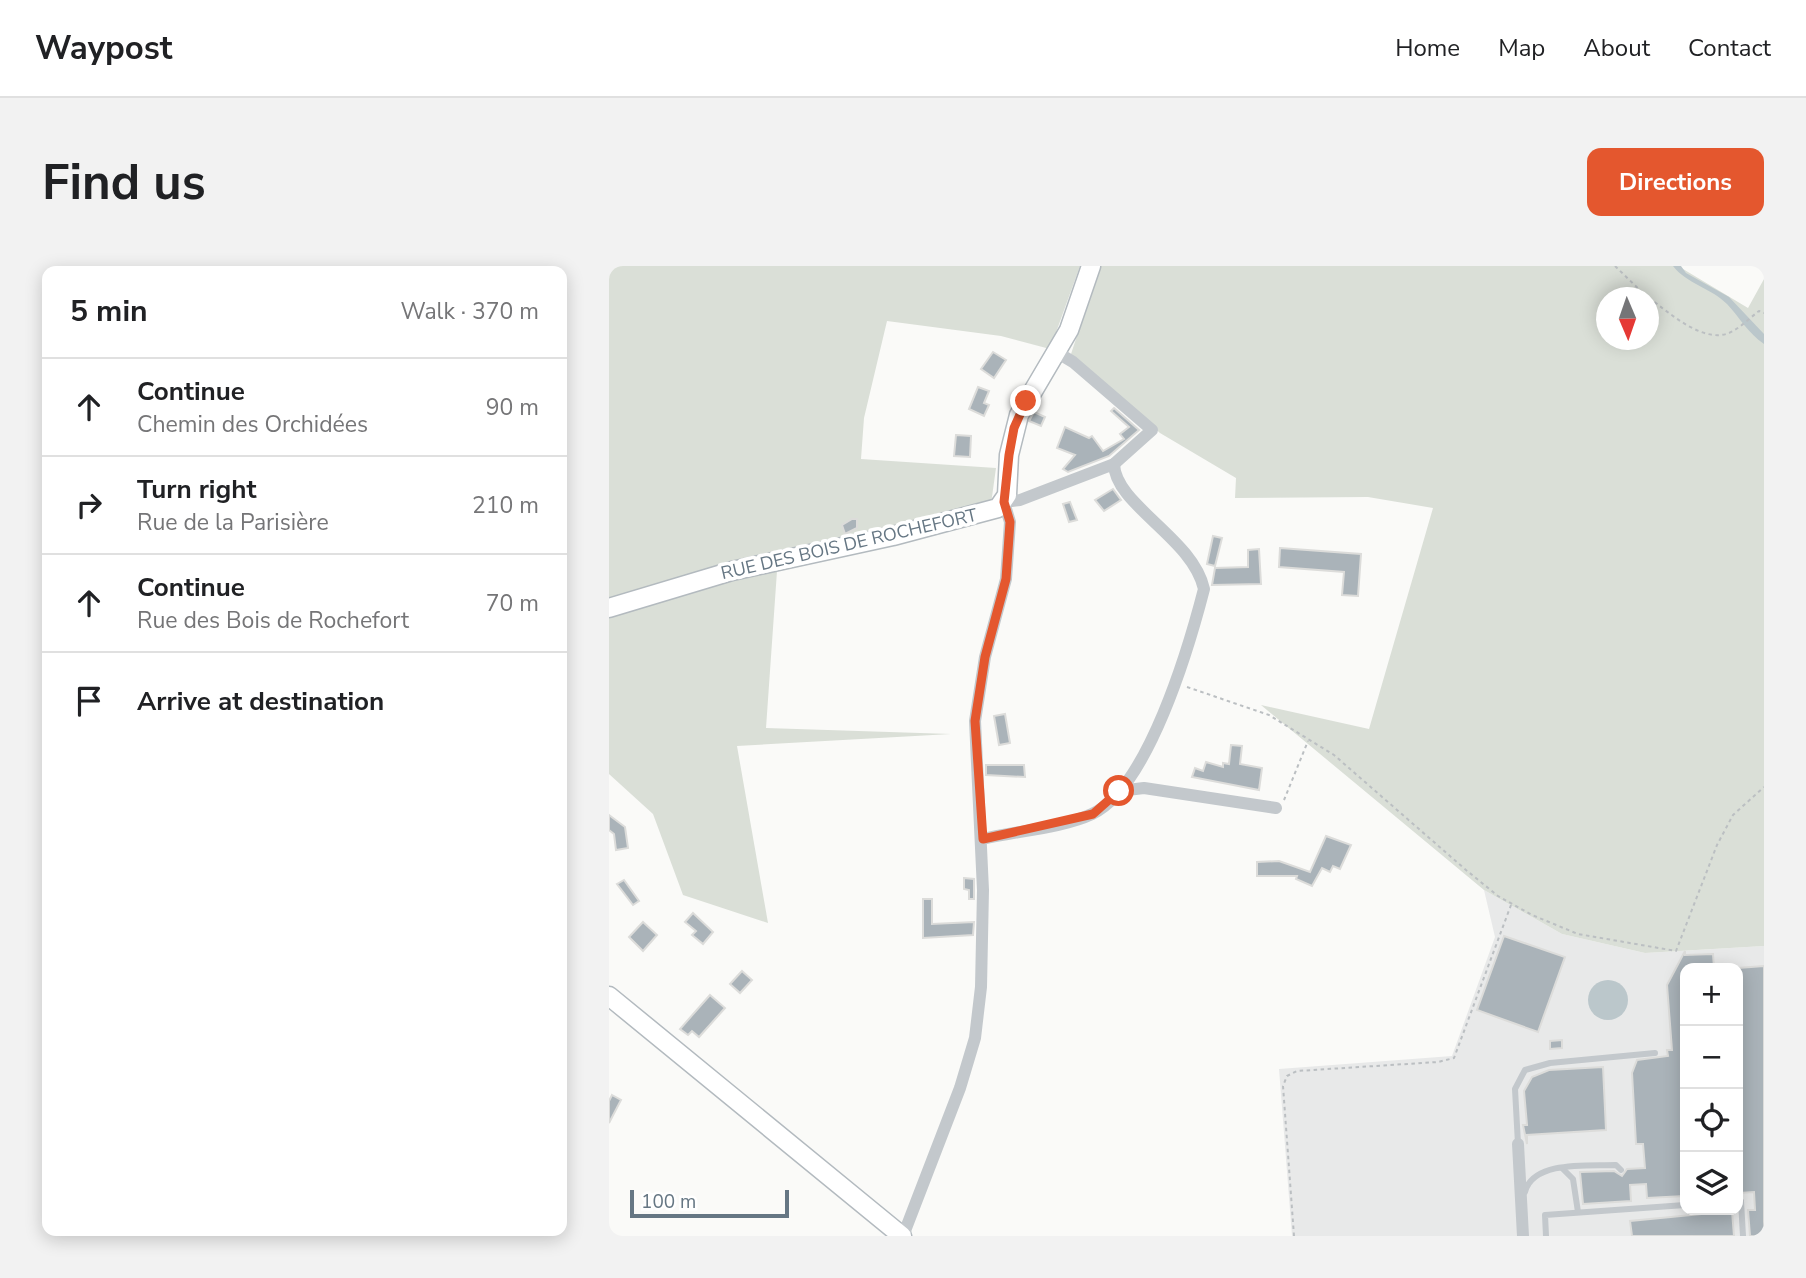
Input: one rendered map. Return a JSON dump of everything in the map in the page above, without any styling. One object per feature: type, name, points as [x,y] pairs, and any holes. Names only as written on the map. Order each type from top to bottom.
[{"type":"street","points":[[609,996],[903,1236],[969,1063],[975,1038],[981,987],[983,839],[975,721],[985,657],[1006,579],[1010,522],[1004,502],[1011,441],[1019,415],[1069,331],[1091,266]]},
{"type":"street","points":[[1004,502],[1020,500],[1114,464],[1153,430],[1073,362],[1058,353]]},
{"type":"street","points":[[983,839],[1093,814],[1119,791],[1154,739],[1204,589],[1200,572],[1190,556],[1127,493],[1114,474],[1114,464]]},
{"type":"street","name":"RUE DES BOIS DE ROCHEFORT","points":[[609,608],[732,571],[970,517],[998,508],[1004,502]]},
{"type":"street","points":[[1119,791],[1144,788],[1276,808]]},
{"type":"street","points":[[1518,1144],[1523,1236]]},
{"type":"lane","points":[[1518,1144],[1515,1089],[1525,1070],[1550,1063],[1654,1053]]},
{"type":"lane","points":[[1523,1236],[1525,1189],[1531,1179],[1546,1171],[1563,1169],[1616,1165],[1621,1170]]},
{"type":"lane","points":[[1563,1169],[1573,1179],[1578,1212]]},
{"type":"lane","points":[[1546,1236],[1545,1214],[1624,1206],[1680,1205]]},
{"type":"lane","points":[[1742,1215],[1743,1236]]},
{"type":"path","points":[[1615,266],[1637,287]]},
{"type":"path","points":[[1659,305],[1700,332],[1711,336],[1731,332],[1759,311],[1764,313]]},
{"type":"path","points":[[1174,681],[1200,693],[1269,715],[1309,739],[1334,755],[1466,870],[1512,904],[1578,934],[1676,951],[1717,845],[1733,815],[1764,787]]},
{"type":"path","points":[[1276,808],[1287,796],[1309,739]]},
{"type":"path","points":[[1294,1236],[1283,1086],[1287,1076],[1297,1071],[1438,1062],[1454,1058],[1512,904]]},
{"type":"shaded area","points":[[609,266],[1080,266],[1050,349],[1001,336],[887,321],[864,418],[861,459],[996,468],[991,504],[724,565],[726,581],[777,571],[766,728],[951,734],[737,746],[768,923],[683,895],[653,814],[609,774]]},
{"type":"shaded area","points":[[1100,266],[1678,266],[1748,308],[1764,279],[1764,946],[1645,953],[1562,934],[1484,890],[1261,705],[1369,729],[1433,508],[1368,497],[1235,498],[1236,478],[1160,433],[1071,354]]},
{"type":"shaded area","points":[[1673,266],[1681,266],[1686,273],[1729,297],[1764,334],[1764,344],[1727,304]]},
{"type":"shaded area","points":[[1484,890],[1562,934],[1645,953],[1764,946],[1764,1236],[1292,1236],[1279,1069],[1452,1056],[1495,937]]},
{"type":"shaded area","points":[[1608,980],[1622,986],[1628,1000],[1622,1014],[1608,1020],[1594,1014],[1588,1000],[1594,986]]},
{"type":"building","points":[[993,352],[1006,360],[994,378],[981,369]]},
{"type":"building","points":[[978,387],[989,391],[984,403],[989,405],[984,416],[969,409]]},
{"type":"building","points":[[1114,408],[1139,430],[1109,456],[1068,472],[1063,469],[1075,455],[1057,448],[1065,427],[1089,438],[1092,436],[1103,451],[1124,439],[1120,434],[1129,427],[1111,411]]},
{"type":"building","points":[[1034,412],[1045,417],[1041,426],[1029,421]]},
{"type":"building","points":[[956,435],[971,436],[970,457],[954,456]]},
{"type":"building","points":[[1113,489],[1121,500],[1104,511],[1095,500]]},
{"type":"building","points":[[1070,502],[1077,520],[1069,522],[1063,504]]},
{"type":"building","points":[[857,519],[857,528],[845,534],[842,525]]},
{"type":"building","points":[[1213,536],[1222,538],[1215,566],[1207,564]]},
{"type":"building","points":[[1280,548],[1361,554],[1358,596],[1342,595],[1344,572],[1279,567]]},
{"type":"building","points":[[1259,549],[1261,584],[1212,585],[1215,568],[1248,567],[1248,550]]},
{"type":"building","points":[[1005,714],[1010,743],[999,745],[994,716]]},
{"type":"building","points":[[1231,745],[1242,746],[1240,764],[1262,768],[1259,790],[1192,777],[1195,768],[1203,771],[1206,762],[1223,767],[1223,763],[1229,764]]},
{"type":"building","points":[[986,765],[1024,765],[1025,777],[986,775]]},
{"type":"building","points":[[609,815],[625,827],[628,848],[616,850],[614,834],[609,830]]},
{"type":"building","points":[[1326,836],[1351,845],[1340,869],[1333,866],[1330,872],[1322,868],[1312,886],[1296,879],[1297,876],[1257,876],[1257,862],[1279,861],[1310,872]]},
{"type":"building","points":[[964,878],[974,879],[974,899],[969,899],[969,890],[964,889]]},
{"type":"building","points":[[624,880],[639,901],[633,905],[617,884]]},
{"type":"building","points":[[923,899],[932,899],[932,924],[974,922],[973,935],[923,938]]},
{"type":"building","points":[[693,913],[713,932],[703,944],[692,935],[696,931],[685,922]]},
{"type":"building","points":[[643,922],[657,935],[643,951],[629,937]]},
{"type":"building","points":[[1504,936],[1565,957],[1538,1032],[1477,1010]]},
{"type":"building","points":[[1685,951],[1685,955],[1713,954],[1714,963],[1680,963],[1680,1196],[1647,1198],[1646,1184],[1630,1185],[1631,1201],[1583,1204],[1580,1172],[1614,1171],[1622,1176],[1627,1169],[1645,1168],[1643,1144],[1636,1144],[1632,1073],[1637,1060],[1668,1056],[1667,1050],[1672,1050],[1667,985]]},
{"type":"building","points":[[1764,966],[1764,1236],[1750,1236],[1748,1210],[1755,1210],[1754,1192],[1743,1193],[1743,968]]},
{"type":"building","points":[[742,971],[752,980],[740,993],[730,984]]},
{"type":"building","points":[[710,995],[725,1008],[699,1037],[692,1031],[688,1035],[680,1029]]},
{"type":"building","points":[[1562,1040],[1562,1048],[1550,1049],[1550,1041]]},
{"type":"building","points":[[1603,1067],[1606,1130],[1527,1135],[1527,1144],[1523,1125],[1527,1125],[1524,1091],[1532,1077],[1549,1070]]},
{"type":"building","points":[[612,1095],[621,1100],[609,1123],[609,1101]]},
{"type":"building","points":[[1691,1215],[1732,1215],[1734,1236],[1632,1236],[1630,1221]]},
{"type":"route","points":[[1026,401],[1014,428],[1009,455],[1007,495],[1004,502],[1010,522],[1006,579],[989,636],[975,721],[983,839],[1093,814],[1119,791]]}]
